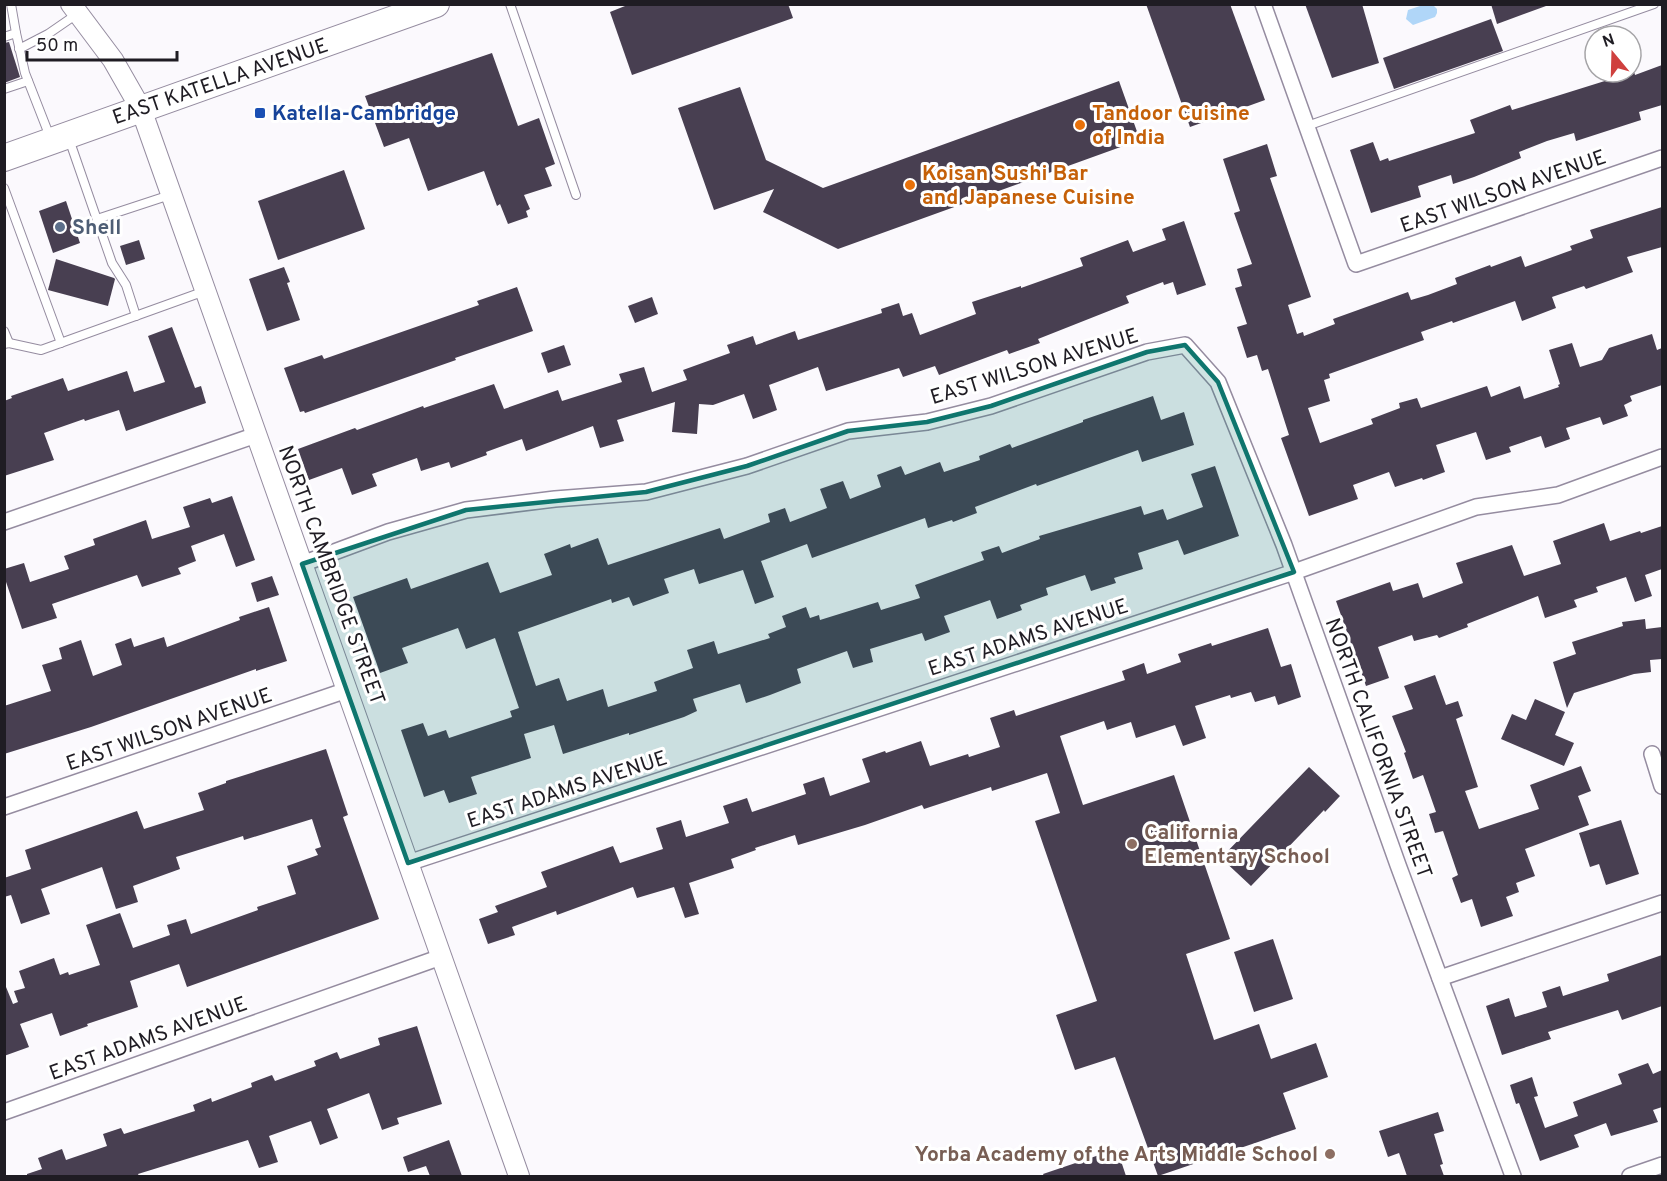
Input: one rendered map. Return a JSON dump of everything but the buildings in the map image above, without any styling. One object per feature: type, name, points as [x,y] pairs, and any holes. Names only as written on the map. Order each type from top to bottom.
[{"type":"main road","name":"EAST KATELLA AVENUE","points":[[4,158],[436,4]]},
{"type":"street","points":[[1263,4],[1306,126]]},
{"type":"street","name":"NORTH CAMBRIDGE STREET","points":[[74,9],[113,60],[141,109],[519,1176]]},
{"type":"street","name":"EAST WILSON AVENUE","points":[[1306,126],[1356,264],[1662,158]]},
{"type":"street","name":"EAST WILSON AVENUE","points":[[302,564],[388,532],[466,510],[555,499],[646,492],[747,466],[848,431],[927,422],[991,406],[1148,352],[1185,345]]},
{"type":"street","name":"NORTH CALIFORNIA STREET","points":[[1185,345],[1218,382],[1294,572],[1513,1176]]},
{"type":"street","points":[[4,522],[256,435]]},
{"type":"street","name":"EAST ADAMS AVENUE","points":[[408,863],[1294,572],[1476,507],[1558,495],[1662,457]]},
{"type":"street","name":"EAST WILSON AVENUE","points":[[4,807],[347,690]]},
{"type":"street","points":[[1652,754],[1662,786]]},
{"type":"street","points":[[1440,978],[1662,903]]},
{"type":"street","name":"EAST ADAMS AVENUE","points":[[4,1112],[441,957]]},
{"type":"street","points":[[1630,1176],[1662,1165]]},
{"type":"lane","points":[[11,4],[28,81],[60,138],[97,219],[112,262],[126,285],[136,316]]},
{"type":"lane","points":[[510,4],[576,195]]},
{"type":"lane","points":[[1306,126],[1654,4]]},
{"type":"lane","points":[[20,49],[48,34],[74,9]]},
{"type":"lane","points":[[4,37],[16,33]]},
{"type":"lane","points":[[4,89],[28,81]]},
{"type":"lane","points":[[4,188],[61,343]]},
{"type":"lane","points":[[97,219],[171,195]]},
{"type":"lane","points":[[4,331],[7,344],[41,350],[206,291]]},
{"type":"highlighted area","points":[[1185,345],[1218,382],[1294,572],[408,863],[302,564],[466,510],[646,492],[747,466],[848,431],[927,422],[991,406],[1147,352]]},
{"type":"water","points":[[1423,5],[1433,5],[1437,9],[1435,17],[1413,25],[1406,19],[1408,10]]},
{"type":"place","name":"Katella-Cambridge","points":[[260,113]]},
{"type":"place","name":"Tandoor Cuisine of India","points":[[1080,125]]},
{"type":"place","name":"Koisan Sushi Bar and Japanese Cuisine","points":[[910,185]]},
{"type":"place","name":"Shell","points":[[60,227]]},
{"type":"place","name":"California Elementary School","points":[[1132,844]]},
{"type":"place","name":"Yorba Academy of the Arts Middle School","points":[[1330,1154]]}]
